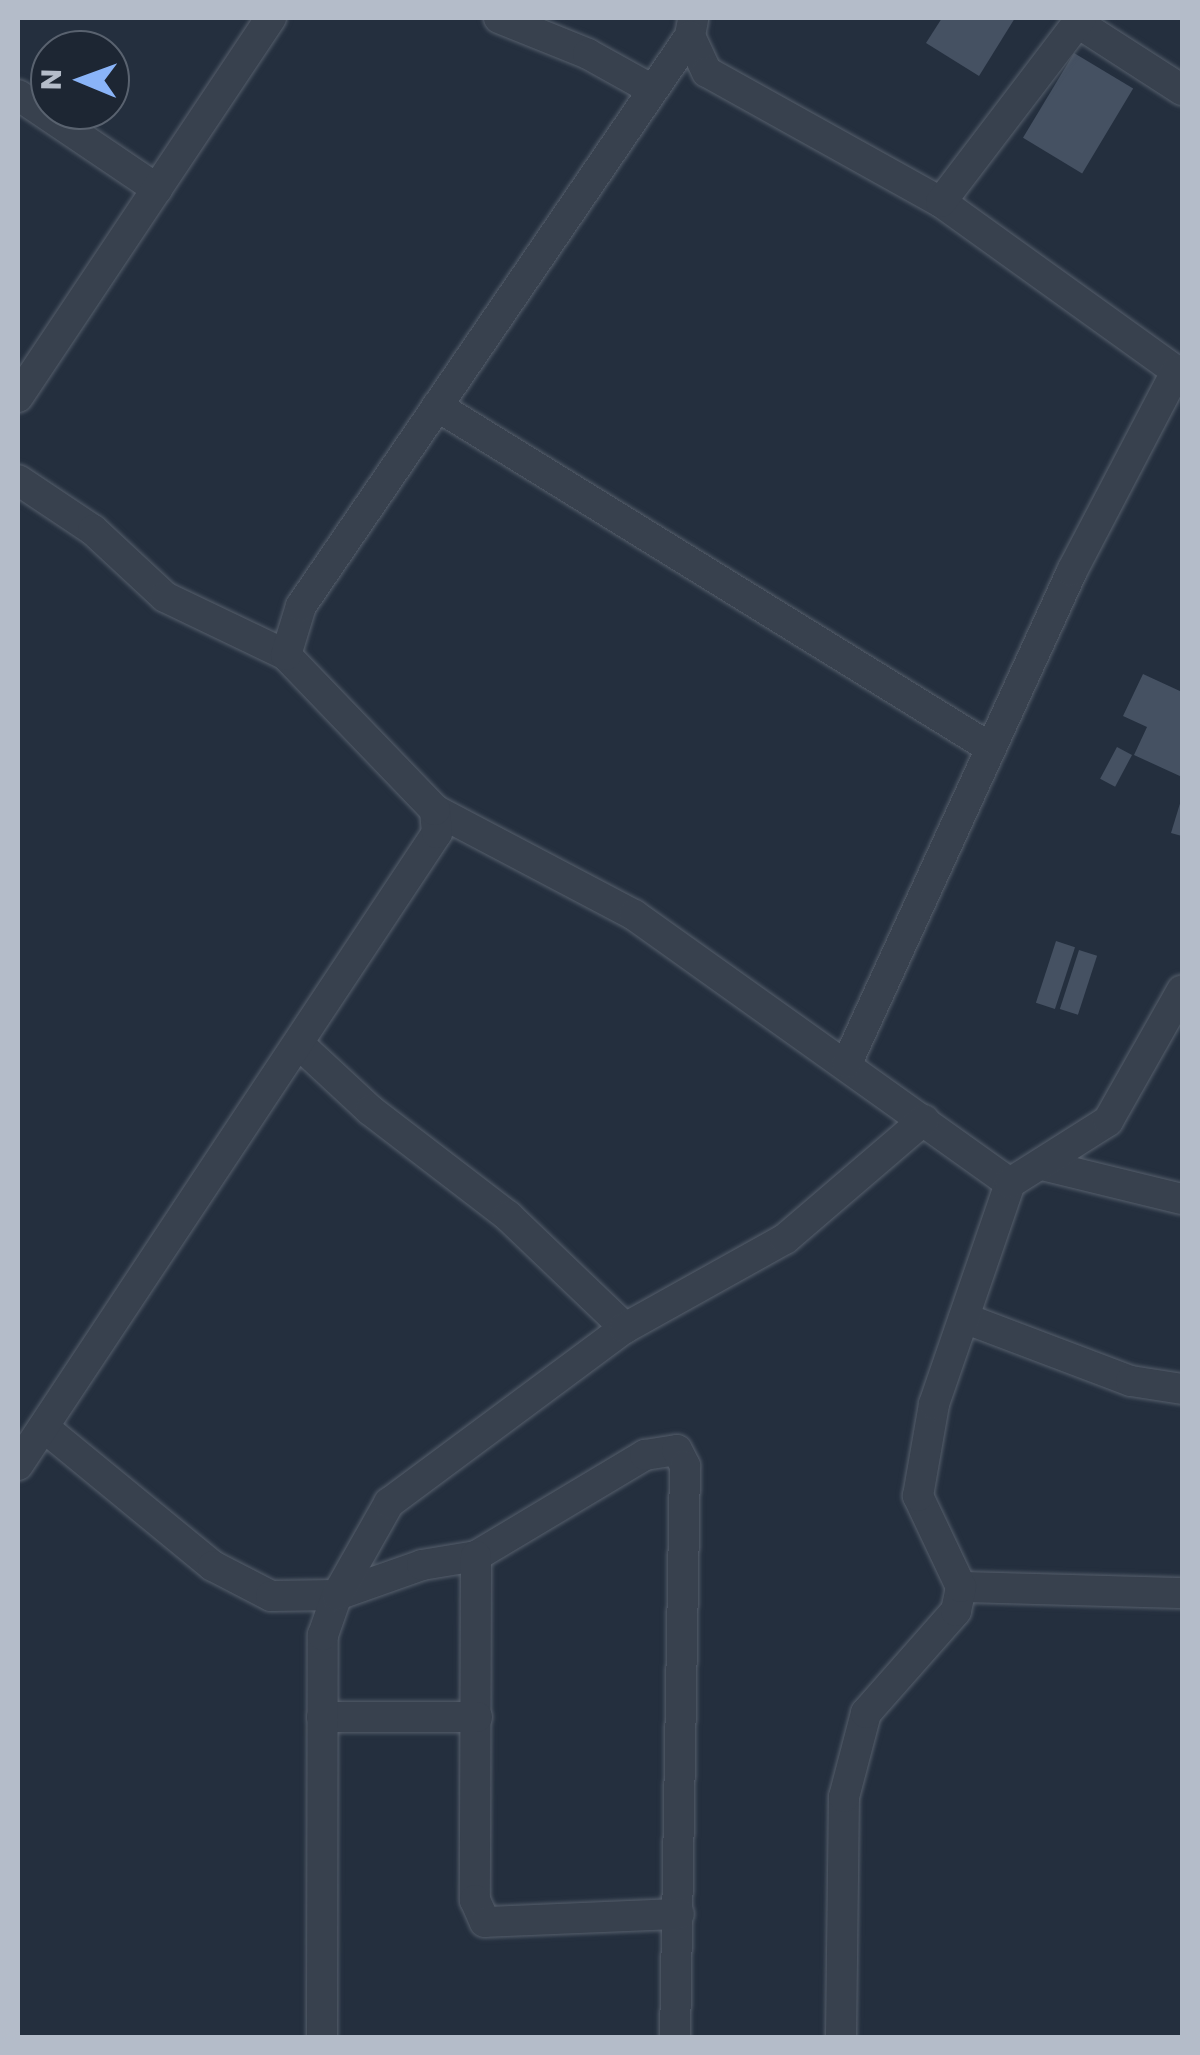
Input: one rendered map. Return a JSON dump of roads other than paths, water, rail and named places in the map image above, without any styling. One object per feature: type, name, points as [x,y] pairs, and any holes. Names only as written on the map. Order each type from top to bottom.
[{"type":"street","points":[[18,396],[272,18]]},
{"type":"street","points":[[499,18],[588,54],[651,90]]},
{"type":"street","points":[[941,202],[1079,20],[1182,90]]},
{"type":"street","points":[[286,655],[301,606],[692,27]]},
{"type":"street","points":[[692,27],[707,72],[941,202],[1179,373],[989,747],[847,1063]]},
{"type":"street","points":[[18,95],[157,189]]},
{"type":"street","points":[[436,406],[989,747]]},
{"type":"street","points":[[18,480],[93,530],[165,597],[286,655],[435,810],[634,915],[847,1063],[1010,1183]]},
{"type":"street","points":[[18,1465],[46,1429],[436,834],[435,810]]},
{"type":"street","points":[[841,2038],[844,1797],[866,1713],[956,1611],[961,1587],[918,1496],[934,1404],[1010,1183],[1108,1122],[1182,990]]},
{"type":"street","points":[[300,1045],[370,1110],[508,1216],[624,1328]]},
{"type":"street","points":[[322,2038],[323,1635],[337,1595],[389,1503],[624,1328],[785,1238],[924,1120]]},
{"type":"street","points":[[1042,1165],[1182,1198]]},
{"type":"street","points":[[964,1318],[1131,1381],[1182,1389]]},
{"type":"street","points":[[46,1429],[213,1566],[271,1596],[337,1595],[422,1566],[476,1556],[645,1455],[677,1450],[685,1466],[675,2038]]},
{"type":"street","points":[[476,1556],[475,1900],[485,1922],[679,1914]]},
{"type":"street","points":[[961,1587],[1182,1593]]},
{"type":"street","points":[[322,1717],[477,1716]]}]
